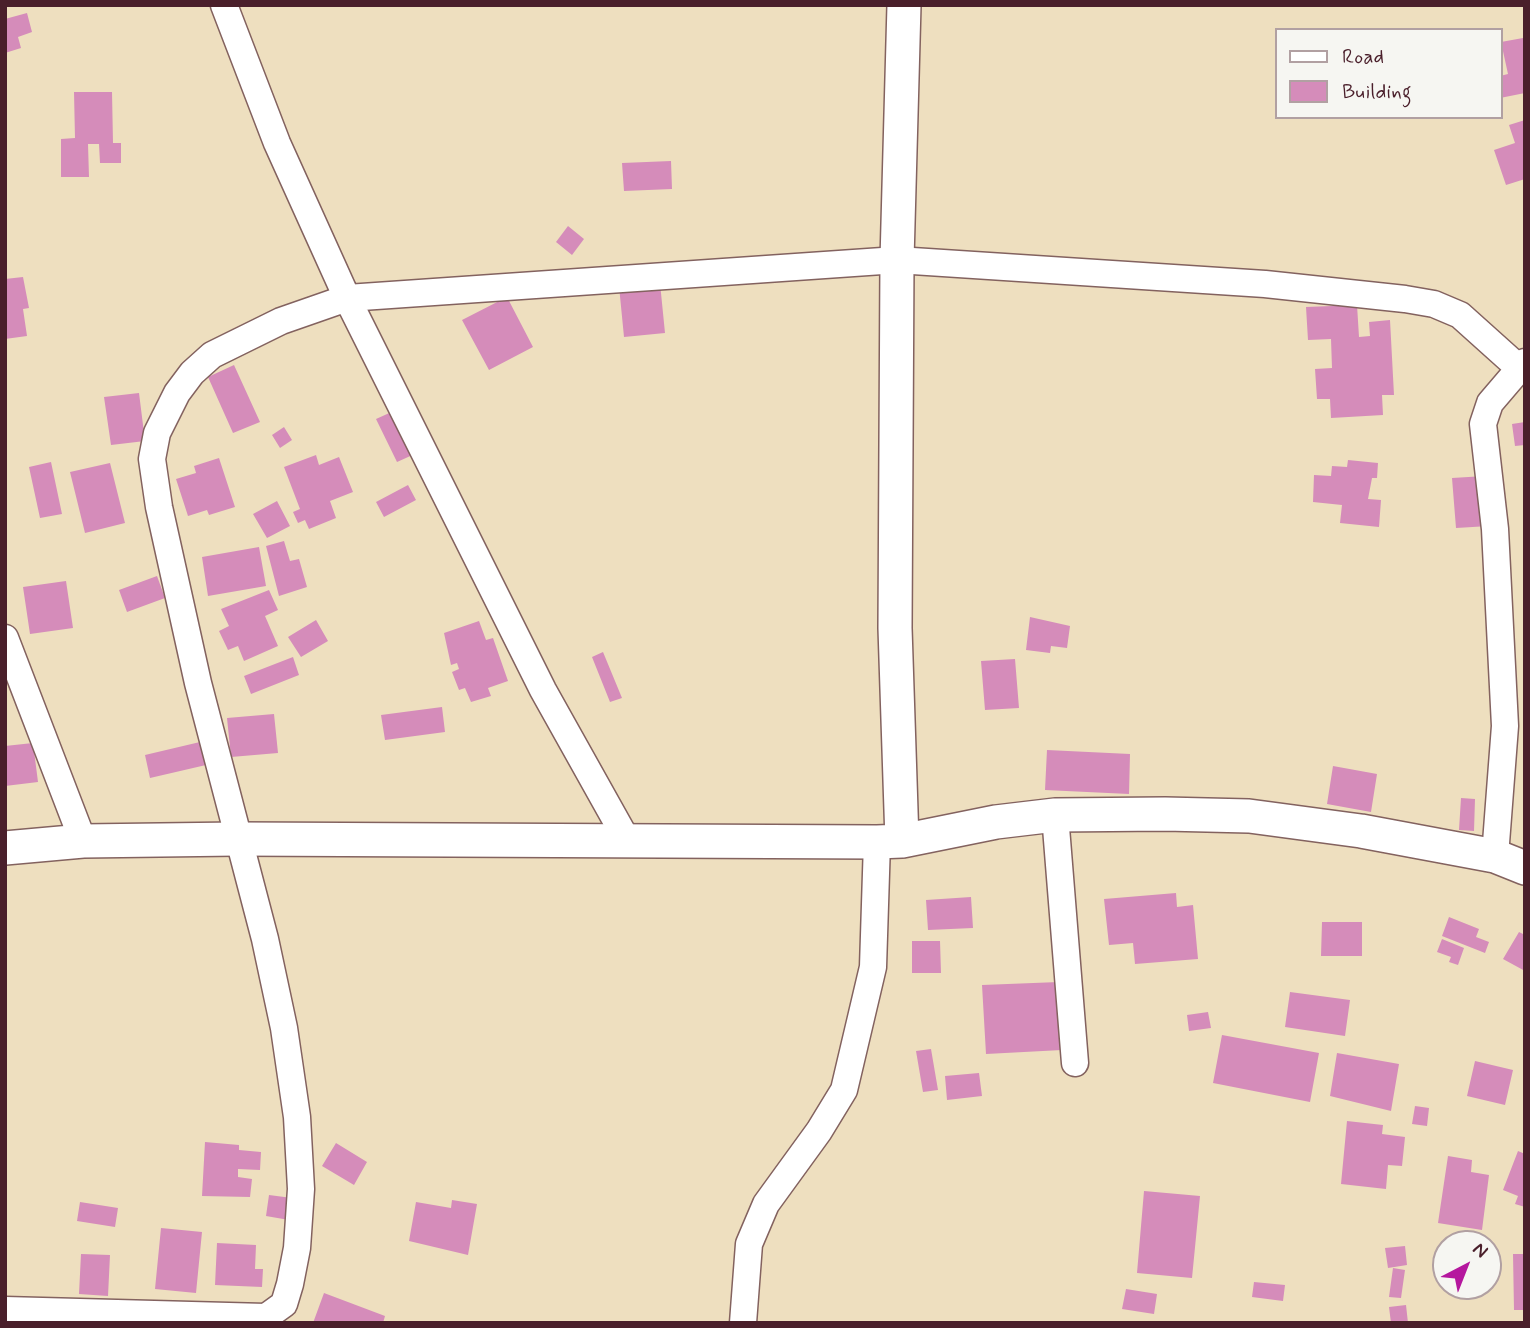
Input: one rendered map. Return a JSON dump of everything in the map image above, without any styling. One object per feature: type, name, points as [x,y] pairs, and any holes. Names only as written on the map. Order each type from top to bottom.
[{"type":"street","points":[[223,5],[277,143],[347,298],[543,690],[628,842]]},
{"type":"street","points":[[743,1323],[748,1244],[766,1204],[819,1131],[844,1090],[873,967],[889,841],[895,628],[897,260],[904,5]]},
{"type":"street","points":[[5,848],[83,841],[237,839],[889,841],[996,822],[1055,815],[1249,816],[1361,831],[1510,862],[1494,529],[1483,424],[1490,402],[1522,365],[1460,315],[1415,301],[1265,284],[897,260],[347,298],[281,321],[212,355],[192,373],[177,393],[158,433],[152,459],[159,507],[237,839],[265,939],[284,1028],[297,1117],[301,1189],[297,1248],[284,1304],[266,1317],[62,1316],[5,1310]]},
{"type":"street","points":[[5,638],[83,841]]},
{"type":"street","points":[[1055,815],[1075,1063]]},
{"type":"building","points":[[27,13],[32,32],[18,37],[21,48],[5,53],[5,19]]},
{"type":"building","points":[[1523,38],[1525,93],[1502,98],[1502,76],[1508,74],[1502,42]]},
{"type":"building","points":[[74,92],[112,92],[113,143],[121,143],[121,163],[100,163],[99,144],[88,144],[89,177],[61,177],[61,139],[75,138]]},
{"type":"building","points":[[1525,120],[1525,179],[1506,185],[1494,150],[1515,143],[1509,125]]},
{"type":"building","points":[[671,161],[672,189],[624,191],[622,163]]},
{"type":"building","points":[[568,226],[584,239],[572,255],[556,242]]},
{"type":"building","points":[[23,277],[29,308],[23,309],[27,336],[5,339],[5,279]]},
{"type":"building","points":[[660,283],[665,333],[624,337],[619,286]]},
{"type":"building","points":[[507,297],[533,347],[489,370],[462,320]]},
{"type":"building","points":[[1357,305],[1359,337],[1370,336],[1369,322],[1390,320],[1394,395],[1382,395],[1383,415],[1331,418],[1330,399],[1317,399],[1315,369],[1332,368],[1331,339],[1308,340],[1306,307]]},
{"type":"building","points":[[234,365],[260,422],[233,433],[208,377]]},
{"type":"building","points":[[139,393],[145,441],[111,445],[104,397]]},
{"type":"building","points":[[396,410],[417,453],[397,462],[376,419]]},
{"type":"building","points":[[1525,422],[1525,445],[1515,446],[1512,424]]},
{"type":"building","points":[[284,427],[292,440],[280,448],[272,435]]},
{"type":"building","points":[[316,455],[319,465],[339,457],[353,492],[330,501],[336,518],[309,529],[305,520],[298,523],[293,512],[300,509],[284,467]]},
{"type":"building","points":[[219,458],[235,507],[209,515],[207,510],[188,516],[176,479],[196,473],[194,466]]},
{"type":"building","points":[[1348,460],[1378,463],[1377,478],[1372,478],[1368,499],[1381,500],[1379,527],[1340,523],[1342,505],[1313,502],[1314,475],[1331,476],[1332,466],[1347,467]]},
{"type":"building","points":[[51,462],[62,514],[40,518],[29,467]]},
{"type":"building","points":[[110,463],[125,523],[85,533],[70,472]]},
{"type":"building","points":[[1485,476],[1489,526],[1456,528],[1452,478]]},
{"type":"building","points":[[408,485],[416,500],[384,517],[376,502]]},
{"type":"building","points":[[277,501],[290,526],[267,538],[253,514]]},
{"type":"building","points":[[284,541],[290,561],[299,559],[307,587],[279,596],[266,546]]},
{"type":"building","points":[[259,547],[266,586],[208,596],[202,557]]},
{"type":"building","points":[[157,576],[165,598],[127,612],[119,590]]},
{"type":"building","points":[[66,581],[73,628],[30,634],[23,587]]},
{"type":"building","points":[[269,590],[278,610],[265,616],[278,646],[244,661],[238,646],[228,650],[219,631],[229,626],[221,609]]},
{"type":"building","points":[[1030,617],[1070,626],[1067,648],[1051,646],[1050,653],[1026,650]]},
{"type":"building","points":[[316,620],[328,641],[301,657],[288,637]]},
{"type":"building","points":[[479,621],[486,640],[493,638],[508,681],[488,688],[491,696],[471,702],[465,688],[459,690],[452,672],[459,669],[457,663],[451,665],[444,633]]},
{"type":"building","points":[[603,652],[622,698],[610,702],[592,657]]},
{"type":"building","points":[[293,657],[299,675],[251,694],[244,676]]},
{"type":"building","points":[[1015,659],[1019,708],[985,710],[981,661]]},
{"type":"building","points":[[442,707],[445,732],[385,740],[381,715]]},
{"type":"building","points":[[274,714],[278,753],[231,757],[227,718]]},
{"type":"building","points":[[200,742],[206,765],[150,778],[145,755]]},
{"type":"building","points":[[33,743],[38,782],[5,786],[5,746]]},
{"type":"building","points":[[1047,750],[1130,754],[1129,794],[1045,790]]},
{"type":"building","points":[[1333,766],[1377,774],[1371,812],[1327,804]]},
{"type":"building","points":[[1461,798],[1475,799],[1474,831],[1459,830]]},
{"type":"building","points":[[1176,893],[1177,907],[1193,905],[1198,959],[1135,964],[1133,943],[1109,945],[1104,899]]},
{"type":"building","points":[[971,897],[973,928],[928,930],[926,900]]},
{"type":"building","points":[[1449,917],[1479,929],[1476,937],[1489,942],[1485,953],[1442,936]]},
{"type":"building","points":[[1322,922],[1362,922],[1362,956],[1321,956]]},
{"type":"building","points":[[1519,932],[1525,935],[1525,971],[1503,959]]},
{"type":"building","points":[[1442,939],[1464,948],[1458,965],[1449,962],[1451,957],[1437,952]]},
{"type":"building","points":[[912,941],[940,941],[941,973],[912,973]]},
{"type":"building","points":[[1059,982],[1062,1050],[986,1054],[982,985]]},
{"type":"building","points":[[1290,992],[1350,1000],[1345,1036],[1285,1027]]},
{"type":"building","points":[[1208,1012],[1211,1028],[1189,1031],[1187,1015]]},
{"type":"building","points":[[1222,1035],[1319,1053],[1310,1102],[1213,1083]]},
{"type":"building","points":[[931,1049],[938,1090],[923,1092],[916,1051]]},
{"type":"building","points":[[1337,1053],[1399,1064],[1391,1111],[1330,1096]]},
{"type":"building","points":[[1475,1061],[1513,1070],[1505,1105],[1467,1096]]},
{"type":"building","points":[[979,1073],[982,1096],[947,1100],[945,1076]]},
{"type":"building","points":[[1415,1106],[1429,1108],[1427,1126],[1412,1124]]},
{"type":"building","points":[[1347,1121],[1383,1125],[1382,1134],[1405,1137],[1402,1166],[1388,1165],[1386,1189],[1341,1184]]},
{"type":"building","points":[[205,1142],[239,1145],[239,1150],[261,1152],[260,1170],[238,1169],[238,1177],[252,1179],[250,1197],[202,1196]]},
{"type":"building","points":[[336,1143],[367,1162],[354,1185],[322,1166]]},
{"type":"building","points":[[1518,1151],[1525,1154],[1525,1207],[1515,1204],[1518,1196],[1503,1190]]},
{"type":"building","points":[[1448,1156],[1472,1160],[1471,1172],[1489,1175],[1482,1230],[1438,1223]]},
{"type":"building","points":[[1144,1191],[1200,1196],[1192,1278],[1137,1273]]},
{"type":"building","points":[[269,1195],[292,1198],[289,1220],[266,1216]]},
{"type":"building","points":[[452,1200],[477,1204],[468,1255],[409,1241],[416,1202],[451,1208]]},
{"type":"building","points":[[80,1202],[118,1208],[115,1227],[77,1221]]},
{"type":"building","points":[[161,1228],[202,1232],[196,1293],[155,1289]]},
{"type":"building","points":[[217,1243],[256,1245],[255,1269],[263,1269],[262,1287],[215,1285]]},
{"type":"building","points":[[1405,1246],[1407,1265],[1388,1268],[1385,1248]]},
{"type":"building","points":[[81,1254],[110,1255],[108,1296],[79,1294]]},
{"type":"building","points":[[1513,1254],[1525,1254],[1525,1310],[1514,1310]]},
{"type":"building","points":[[1393,1268],[1405,1270],[1401,1298],[1389,1297]]},
{"type":"building","points":[[1254,1282],[1285,1285],[1283,1301],[1252,1297]]},
{"type":"building","points":[[1126,1289],[1157,1294],[1154,1314],[1122,1309]]},
{"type":"building","points":[[324,1293],[385,1316],[383,1323],[313,1323]]},
{"type":"building","points":[[1406,1305],[1408,1323],[1391,1323],[1389,1307]]}]
